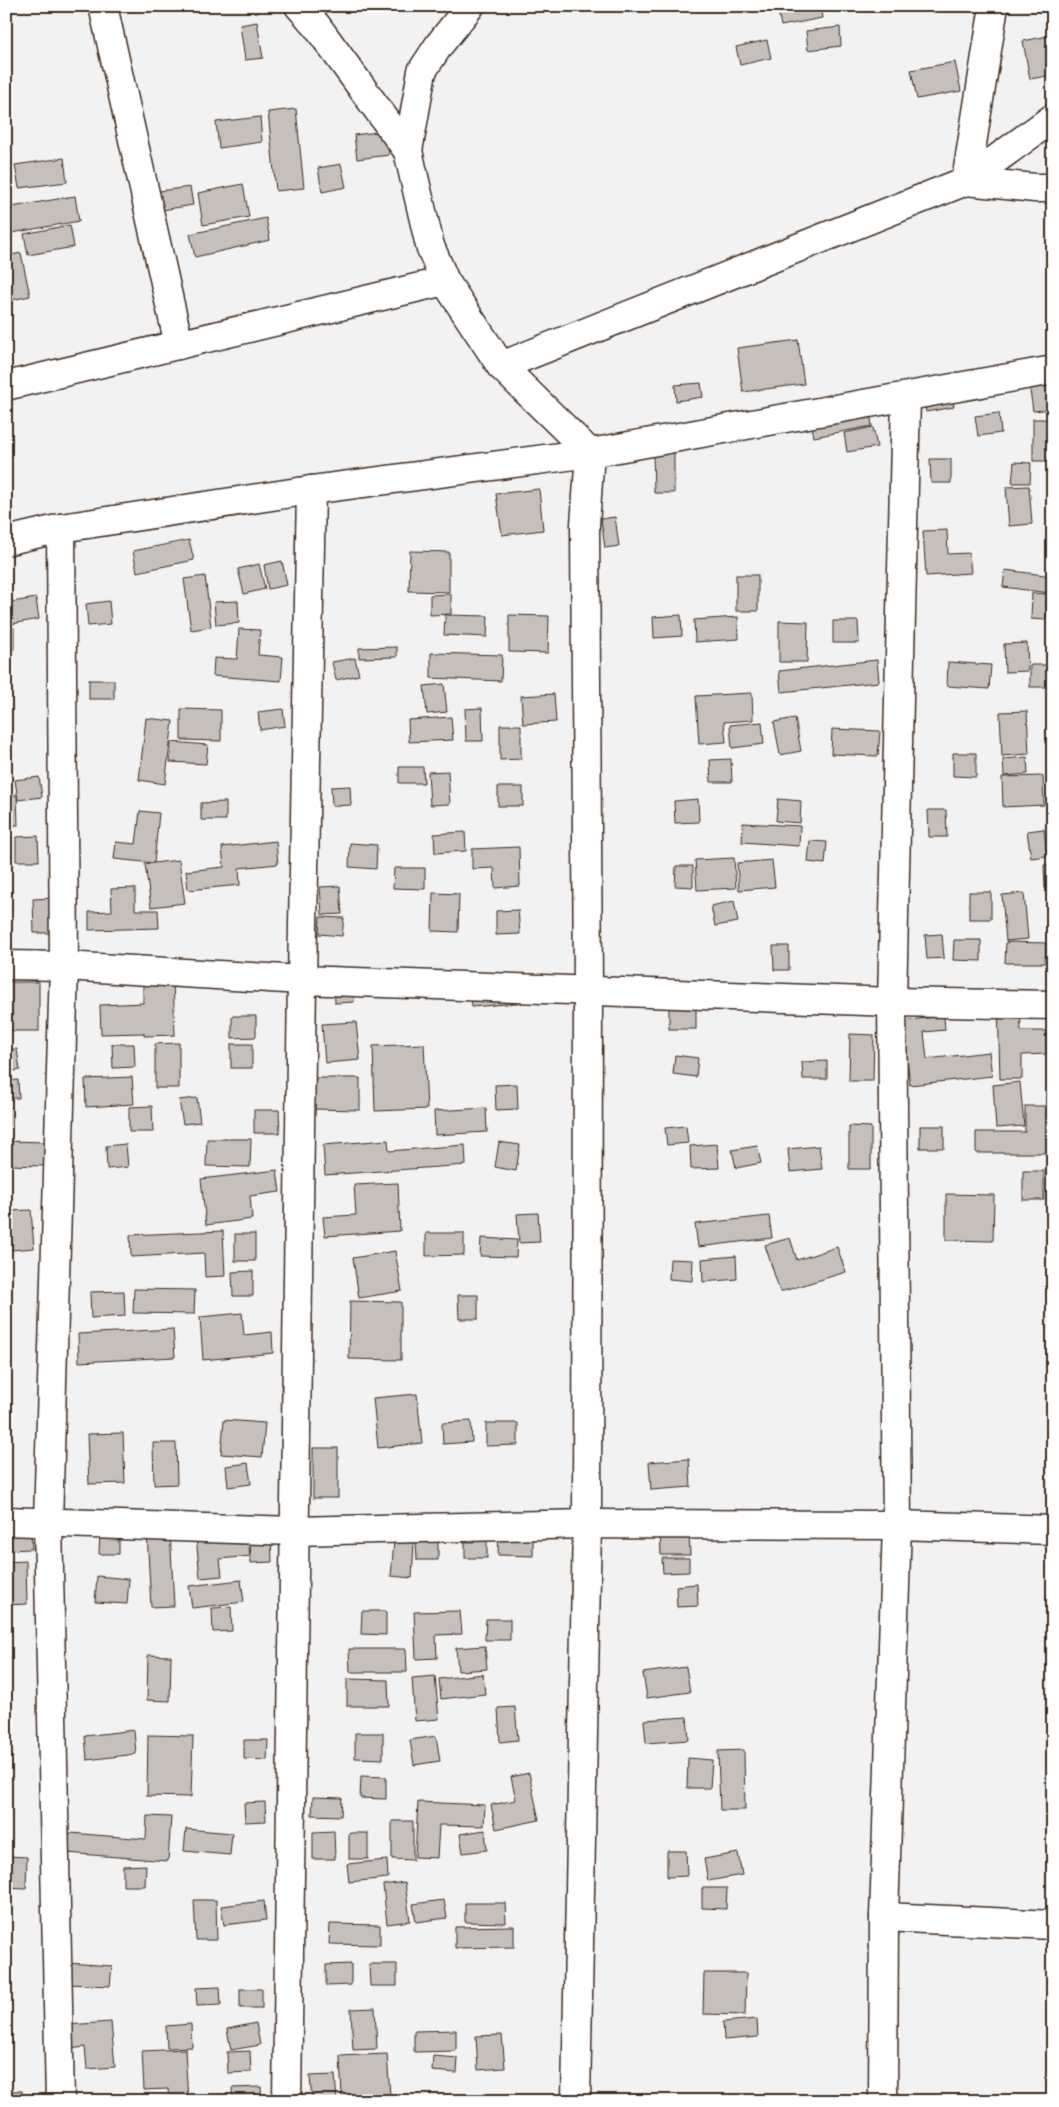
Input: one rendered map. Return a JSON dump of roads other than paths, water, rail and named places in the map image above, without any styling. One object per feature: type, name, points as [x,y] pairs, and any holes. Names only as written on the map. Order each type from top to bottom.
[{"type":"street","points":[[103,6],[179,344]]},
{"type":"street","points":[[299,6],[316,25],[408,151]]},
{"type":"street","points":[[470,6],[444,38],[422,71],[408,151],[430,246],[445,281],[501,366],[590,453],[585,525],[588,990],[587,1524],[576,2101]]},
{"type":"street","points":[[966,181],[994,6]]},
{"type":"street","points":[[501,366],[966,181],[1053,118]]},
{"type":"street","points":[[966,181],[1053,188]]},
{"type":"street","points":[[6,386],[445,281]]},
{"type":"street","points":[[6,541],[61,528],[311,490],[590,453],[1053,370]]},
{"type":"street","points":[[883,2101],[884,1917],[897,1525],[892,1002],[906,397]]},
{"type":"street","points":[[287,2101],[302,980],[311,490]]},
{"type":"street","points":[[60,2101],[48,1522],[64,966],[61,528]]},
{"type":"street","points":[[6,965],[64,966],[302,980],[892,1002],[1053,1005]]},
{"type":"street","points":[[6,1520],[294,1531],[587,1524],[897,1525],[1053,1530]]},
{"type":"street","points":[[884,1917],[1053,1925]]}]
